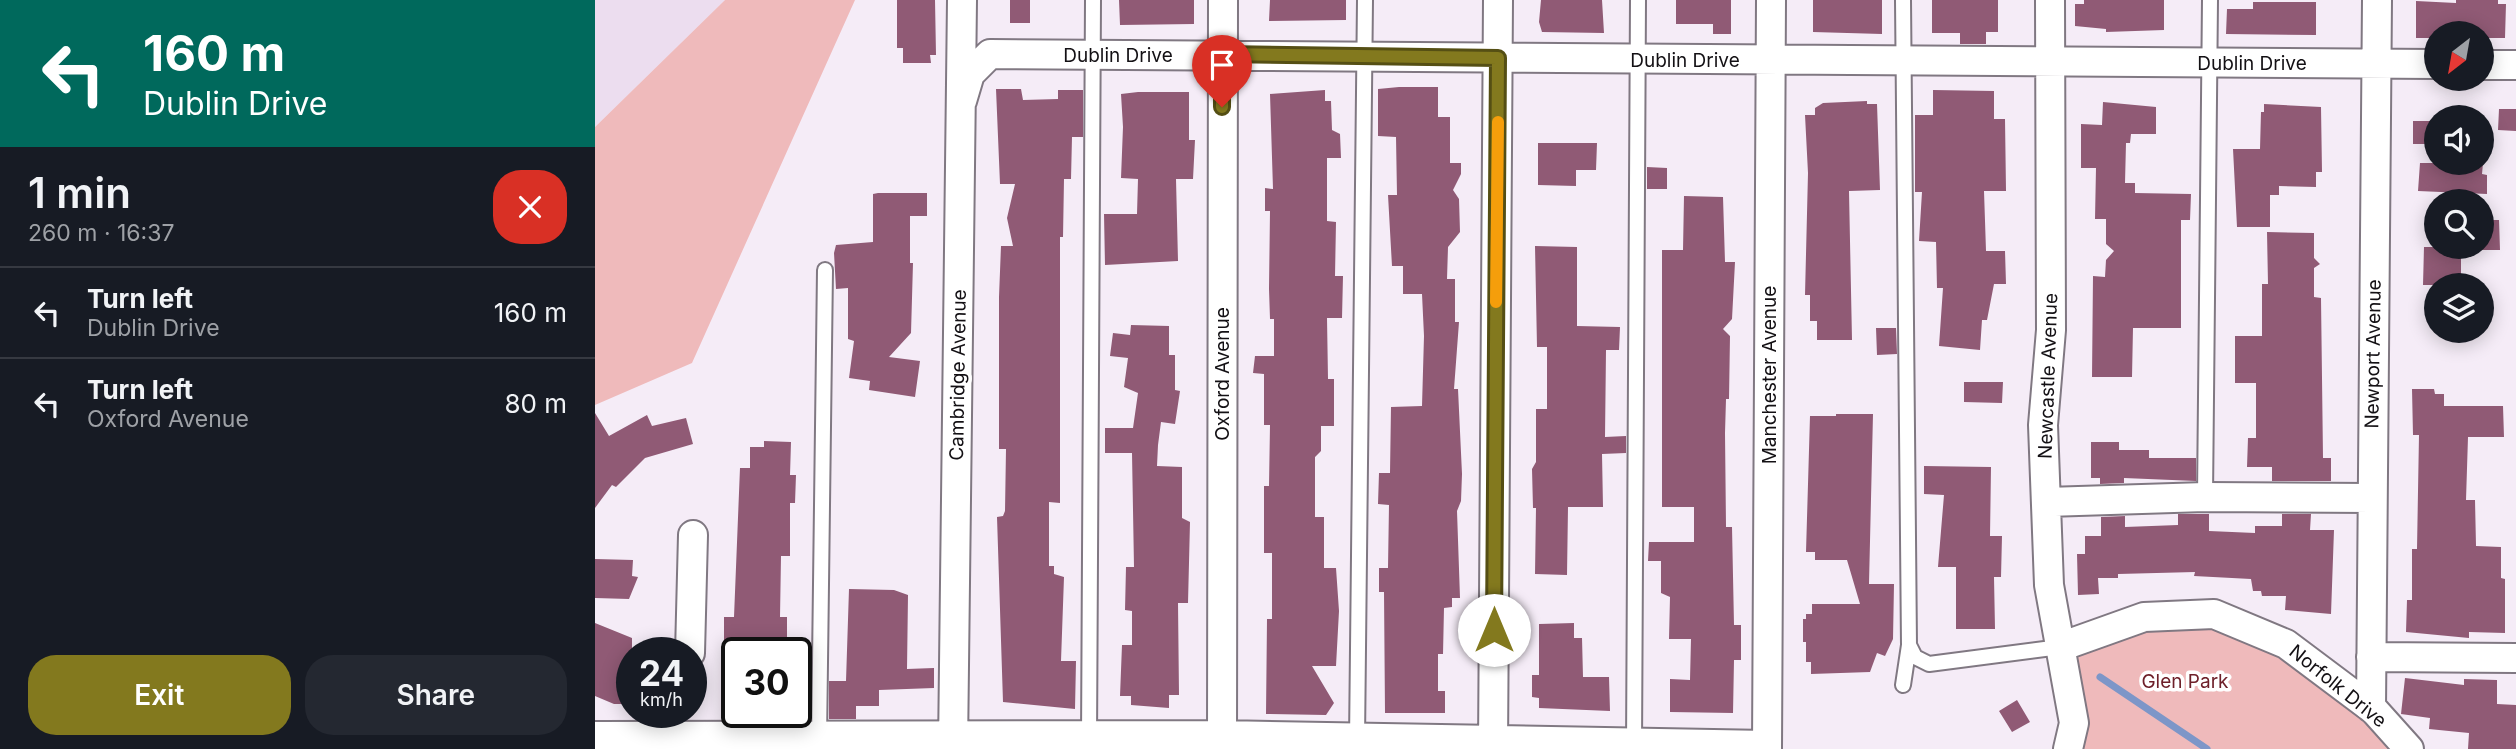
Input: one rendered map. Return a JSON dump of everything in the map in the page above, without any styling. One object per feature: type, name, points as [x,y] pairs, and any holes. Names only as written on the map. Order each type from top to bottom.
[{"type":"street","name":"Cambridge Avenue","points":[[953,742],[962,0]]},
{"type":"street","name":"Oxford Avenue","points":[[1222,742],[1223,0]]},
{"type":"street","points":[[1493,744],[1499,0]]},
{"type":"street","name":"Manchester Avenue","points":[[1767,747],[1771,0]]},
{"type":"street","name":"Newcastle Avenue","points":[[2050,0],[2051,330],[2043,425],[2049,585],[2074,723],[2068,749]]},
{"type":"street","name":"Newport Avenue","points":[[2371,708],[2377,0]]},
{"type":"street","name":"Dublin Drive","points":[[962,101],[969,75],[990,54],[2424,64]]},
{"type":"street","points":[[2494,65],[2516,65]]},
{"type":"street","points":[[2047,502],[2205,497],[2371,498]]},
{"type":"street","points":[[690,637],[693,535]]},
{"type":"street","name":"Norfolk Drive","points":[[2060,647],[2144,617],[2214,614],[2286,644],[2371,708],[2409,749]]},
{"type":"street","points":[[2371,657],[2516,658]]},
{"type":"street","points":[[595,736],[688,732],[819,742],[1222,742],[1767,747]]},
{"type":"lane","points":[[1089,742],[1093,0]]},
{"type":"lane","points":[[1357,743],[1365,0]]},
{"type":"lane","points":[[1634,746],[1638,0]]},
{"type":"lane","points":[[1903,0],[1909,645],[1903,685]]},
{"type":"lane","points":[[2205,497],[2210,0]]},
{"type":"lane","points":[[819,742],[825,270]]},
{"type":"lane","points":[[1909,645],[1915,657],[1929,664],[2060,647]]},
{"type":"shaded area","points":[[595,0],[725,0],[595,127]]},
{"type":"green space","points":[[725,0],[855,0],[692,363],[595,405],[595,127]]},
{"type":"green space","name":"Glen Park","points":[[2245,623],[2411,749],[2067,749],[2058,637]]},
{"type":"building","points":[[897,0],[935,0],[936,55],[930,55],[931,63],[903,63],[903,48],[897,48]]},
{"type":"building","points":[[1010,0],[1030,0],[1030,23],[1010,23]]},
{"type":"building","points":[[1119,0],[1194,0],[1194,24],[1120,25]]},
{"type":"building","points":[[1270,0],[1346,0],[1346,20],[1269,21]]},
{"type":"building","points":[[1541,0],[1602,0],[1604,33],[1542,32],[1539,22]]},
{"type":"building","points":[[1676,0],[1731,0],[1731,34],[1713,34],[1713,24],[1676,24]]},
{"type":"building","points":[[1813,0],[1882,0],[1882,34],[1813,32]]},
{"type":"building","points":[[1932,0],[1998,0],[1998,32],[1986,32],[1986,44],[1960,44],[1960,33],[1932,33]]},
{"type":"building","points":[[2084,0],[2164,0],[2164,30],[2106,32],[2106,29],[2075,26],[2075,4],[2084,4]]},
{"type":"building","points":[[2456,0],[2498,0],[2498,4],[2506,4],[2505,38],[2494,38],[2494,21],[2424,21],[2424,38],[2416,38],[2416,1],[2456,3]]},
{"type":"building","points":[[2253,2],[2316,2],[2316,35],[2226,34],[2227,9],[2253,9]]},
{"type":"building","points":[[1438,87],[1438,117],[1450,117],[1450,163],[1461,163],[1461,174],[1453,190],[1459,199],[1460,232],[1448,247],[1447,279],[1455,279],[1455,322],[1459,322],[1454,389],[1458,389],[1462,474],[1461,501],[1457,511],[1460,598],[1452,598],[1452,607],[1444,608],[1443,654],[1438,654],[1438,691],[1445,691],[1445,713],[1385,713],[1384,592],[1379,592],[1379,568],[1388,568],[1389,505],[1378,504],[1379,473],[1390,473],[1391,407],[1422,406],[1424,336],[1422,294],[1403,294],[1403,266],[1392,266],[1388,195],[1397,195],[1396,137],[1378,136],[1378,89]]},
{"type":"building","points":[[996,89],[1021,89],[1023,100],[1058,99],[1058,90],[1083,90],[1083,137],[1072,137],[1071,179],[1064,179],[1063,237],[1060,237],[1060,503],[1049,502],[1049,566],[1054,566],[1054,574],[1064,577],[1061,661],[1076,661],[1075,709],[1003,702],[997,517],[1003,516],[1005,511],[1006,449],[999,449],[999,297],[1001,246],[1013,246],[1007,218],[1015,184],[1000,184]]},
{"type":"building","points":[[1325,90],[1325,101],[1331,101],[1332,130],[1340,134],[1341,158],[1327,158],[1327,221],[1336,222],[1335,276],[1343,276],[1342,318],[1327,318],[1328,379],[1334,379],[1334,426],[1321,426],[1321,451],[1315,457],[1315,517],[1324,517],[1324,568],[1336,568],[1339,611],[1336,666],[1312,666],[1334,703],[1326,715],[1266,714],[1267,619],[1272,619],[1272,553],[1264,553],[1264,486],[1269,486],[1270,425],[1264,425],[1264,374],[1253,373],[1255,356],[1274,356],[1274,319],[1270,319],[1269,289],[1270,211],[1265,211],[1265,188],[1273,189],[1270,94]]},
{"type":"building","points":[[1933,90],[1994,91],[1994,119],[2005,119],[2006,191],[1984,191],[1986,251],[2005,251],[2006,284],[1994,284],[1987,320],[1982,320],[1980,350],[1939,346],[1943,288],[1937,288],[1936,242],[1919,241],[1922,192],[1915,192],[1915,115],[1933,115]]},
{"type":"building","points":[[1189,92],[1189,140],[1195,140],[1193,179],[1176,179],[1178,261],[1105,265],[1104,214],[1137,214],[1138,179],[1121,178],[1121,94]]},
{"type":"building","points":[[1867,101],[1867,104],[1877,104],[1880,190],[1849,191],[1852,340],[1817,340],[1817,321],[1810,321],[1810,295],[1805,295],[1808,173],[1805,115],[1815,115],[1815,108],[1823,103]]},
{"type":"building","points":[[2103,102],[2156,107],[2156,134],[2131,134],[2130,143],[2126,143],[2125,183],[2135,183],[2135,193],[2191,194],[2190,220],[2181,220],[2181,328],[2133,328],[2132,377],[2092,377],[2093,276],[2105,277],[2106,260],[2114,251],[2106,244],[2106,219],[2095,219],[2096,168],[2081,168],[2081,124],[2102,125]]},
{"type":"building","points":[[2264,104],[2321,107],[2322,172],[2316,172],[2316,187],[2279,186],[2279,195],[2270,195],[2270,227],[2237,227],[2233,149],[2260,149],[2261,112],[2264,112]]},
{"type":"building","points":[[2499,109],[2516,109],[2516,131],[2498,130]]},
{"type":"building","points":[[2413,121],[2424,121],[2424,144],[2413,144]]},
{"type":"building","points":[[1538,143],[1597,143],[1596,170],[1576,170],[1576,186],[1538,185]]},
{"type":"building","points":[[2420,163],[2424,163],[2424,175],[2487,175],[2487,189],[2418,191]]},
{"type":"building","points":[[1647,167],[1667,168],[1667,189],[1647,189]]},
{"type":"building","points":[[927,193],[927,216],[910,216],[910,263],[913,263],[911,333],[889,357],[920,361],[915,397],[869,390],[870,381],[849,378],[854,341],[848,339],[848,288],[836,289],[834,253],[836,245],[873,242],[873,194]]},
{"type":"building","points":[[1684,196],[1723,197],[1725,262],[1735,262],[1732,319],[1723,329],[1730,336],[1729,399],[1726,399],[1725,433],[1726,527],[1732,527],[1734,625],[1741,625],[1741,660],[1734,660],[1733,713],[1670,712],[1670,679],[1690,680],[1691,639],[1669,639],[1670,597],[1661,593],[1661,561],[1648,561],[1649,542],[1694,542],[1694,507],[1662,507],[1662,250],[1683,250]]},
{"type":"building","points":[[2494,220],[2499,220],[2500,250],[2494,250]]},
{"type":"building","points":[[2267,232],[2314,233],[2314,258],[2320,264],[2314,268],[2314,297],[2321,298],[2323,458],[2331,458],[2331,481],[2272,481],[2272,467],[2247,467],[2248,438],[2256,438],[2256,383],[2235,383],[2235,336],[2262,336],[2262,284],[2268,284]]},
{"type":"building","points":[[1535,246],[1577,247],[1577,326],[1620,327],[1619,350],[1606,350],[1605,437],[1626,436],[1626,453],[1602,454],[1603,507],[1568,507],[1567,575],[1535,574],[1536,508],[1533,508],[1532,469],[1536,462],[1536,409],[1547,409],[1547,347],[1537,347]]},
{"type":"building","points":[[2424,247],[2424,259],[2461,259],[2461,273],[2424,273],[2423,285]]},
{"type":"building","points":[[1131,325],[1169,326],[1169,355],[1175,355],[1175,390],[1180,391],[1175,424],[1161,422],[1157,466],[1182,467],[1182,518],[1190,522],[1188,603],[1178,603],[1179,695],[1169,695],[1169,708],[1131,705],[1131,696],[1120,696],[1122,645],[1132,645],[1132,611],[1125,610],[1126,567],[1134,567],[1132,453],[1105,453],[1105,428],[1133,428],[1138,393],[1124,387],[1128,358],[1110,356],[1113,333],[1130,335]]},
{"type":"building","points":[[1876,328],[1896,328],[1897,354],[1877,355]]},
{"type":"building","points":[[1964,382],[2003,382],[2002,403],[1964,402]]},
{"type":"building","points":[[2412,389],[2434,389],[2435,394],[2444,394],[2444,406],[2503,406],[2504,437],[2468,437],[2466,500],[2475,500],[2476,546],[2501,547],[2501,578],[2505,579],[2505,633],[2469,632],[2469,638],[2406,632],[2407,600],[2412,600],[2412,549],[2417,549],[2419,435],[2413,435]]},
{"type":"building","points":[[595,413],[609,436],[647,415],[652,426],[686,418],[693,444],[645,458],[616,487],[612,485],[595,508]]},
{"type":"building","points":[[1873,414],[1869,584],[1894,584],[1893,639],[1885,656],[1877,653],[1870,672],[1811,674],[1811,662],[1806,662],[1806,642],[1803,642],[1803,619],[1806,619],[1806,614],[1812,614],[1812,604],[1860,604],[1847,560],[1815,560],[1815,552],[1806,552],[1810,416]]},
{"type":"building","points":[[764,441],[791,442],[790,475],[796,475],[795,503],[790,503],[790,556],[781,556],[780,617],[787,617],[787,637],[724,637],[724,617],[734,617],[740,468],[750,468],[750,447],[764,447]]},
{"type":"building","points":[[2091,442],[2119,442],[2119,450],[2149,450],[2149,458],[2196,458],[2196,481],[2124,478],[2124,483],[2100,484],[2100,478],[2091,478]]},
{"type":"building","points":[[1924,466],[1991,467],[1990,536],[2002,536],[2001,577],[1994,577],[1995,629],[1956,629],[1956,567],[1938,567],[1944,495],[1924,494]]},
{"type":"building","points":[[2178,514],[2209,514],[2209,531],[2255,533],[2255,526],[2282,526],[2282,514],[2311,514],[2310,530],[2334,530],[2331,614],[2285,610],[2286,596],[2262,596],[2261,591],[2253,591],[2251,579],[2194,576],[2195,572],[2118,574],[2118,578],[2098,578],[2099,594],[2078,595],[2077,554],[2085,554],[2085,536],[2101,536],[2101,517],[2125,516],[2125,527],[2178,525]]},
{"type":"building","points":[[595,559],[633,560],[632,576],[638,577],[629,599],[595,598]]},
{"type":"building","points":[[849,589],[894,590],[908,595],[907,669],[934,668],[934,688],[879,690],[879,706],[856,706],[856,719],[829,719],[829,681],[846,681]]},
{"type":"building","points":[[595,623],[630,637],[616,637],[616,704],[595,696]]},
{"type":"building","points":[[1574,623],[1574,638],[1582,638],[1583,677],[1609,677],[1610,711],[1539,708],[1539,698],[1532,697],[1532,675],[1539,675],[1539,624]]},
{"type":"building","points":[[2405,678],[2464,685],[2464,679],[2497,680],[2497,704],[2516,705],[2516,749],[2468,749],[2469,733],[2429,729],[2430,718],[2401,714]]},
{"type":"building","points":[[2017,700],[2030,722],[2012,732],[1999,711]]},
{"type":"waterway","points":[[2100,677],[2207,749]]},
{"type":"slow traffic","points":[[1496,302],[1498,122]]},
{"type":"route","points":[[1222,107],[1222,54],[1498,58],[1494,630]]}]
